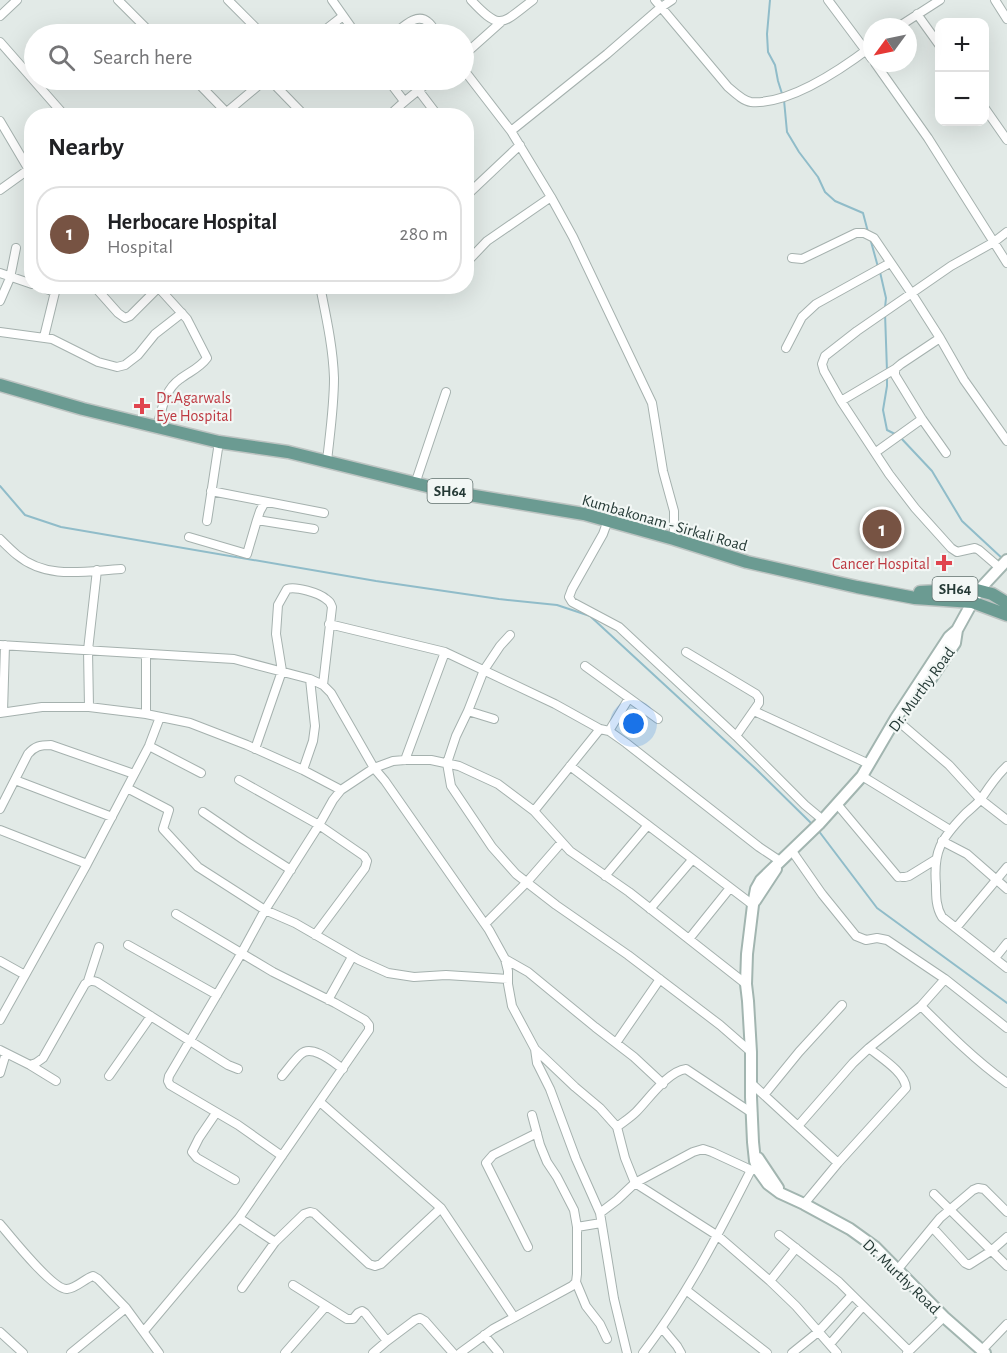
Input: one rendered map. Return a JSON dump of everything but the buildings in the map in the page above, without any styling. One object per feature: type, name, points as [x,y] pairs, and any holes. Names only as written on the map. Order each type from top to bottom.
[{"type":"main road","name":"Kumbakonam - Sirkali Road","points":[[0,385],[83,409],[219,442],[288,452],[451,492],[584,514],[747,562],[915,598],[972,602],[1007,615]]},
{"type":"main road","name":"Dr. Murthy Road","points":[[984,1352],[874,1247],[850,1229],[780,1193],[755,1170],[746,984],[747,954],[754,903],[780,862],[821,822],[862,776],[896,718],[943,646],[957,630],[979,590],[1003,564]]},
{"type":"main road","name":"Kumbakonam - Sirkali Road","points":[[901,595],[915,592],[979,590],[992,594],[1007,603]]},
{"type":"main road","name":"Dr. Murthy Road","points":[[879,746],[913,704],[955,643],[957,630]]},
{"type":"main road","points":[[755,1153],[780,1193]]},
{"type":"street","points":[[0,16],[17,0]]},
{"type":"street","points":[[118,0],[142,24]]},
{"type":"street","points":[[228,0],[252,24]]},
{"type":"street","points":[[332,0],[349,24]]},
{"type":"street","points":[[471,0],[485,16],[501,22]]},
{"type":"street","points":[[474,46],[501,22],[533,0]]},
{"type":"street","points":[[655,0],[728,87],[749,102],[767,101],[795,93],[863,52]]},
{"type":"street","points":[[511,131],[672,0]]},
{"type":"street","points":[[828,0],[863,41]]},
{"type":"street","points":[[910,18],[940,0]]},
{"type":"street","points":[[995,0],[1007,19]]},
{"type":"street","points":[[916,14],[935,40]]},
{"type":"street","points":[[333,24],[343,16]]},
{"type":"street","points":[[407,24],[423,19],[430,24]]},
{"type":"street","points":[[0,42],[24,69]]},
{"type":"street","points":[[881,72],[928,138],[1007,262]]},
{"type":"street","points":[[474,83],[511,131],[551,196],[652,403],[663,471],[674,511],[674,539]]},
{"type":"street","points":[[42,90],[58,108]]},
{"type":"street","points":[[204,90],[221,108]]},
{"type":"street","points":[[233,108],[254,90]]},
{"type":"street","points":[[279,90],[296,108]]},
{"type":"street","points":[[396,90],[404,101]]},
{"type":"street","points":[[397,108],[419,91],[432,108]]},
{"type":"street","points":[[989,114],[1007,140]]},
{"type":"street","points":[[0,121],[24,159]]},
{"type":"street","points":[[474,188],[520,145]]},
{"type":"street","points":[[0,190],[24,175]]},
{"type":"street","points":[[474,255],[487,241],[551,196]]},
{"type":"street","points":[[1003,564],[975,548],[957,552],[951,548],[915,508],[889,474],[841,401],[822,364],[825,356],[857,331],[951,266],[994,242],[1007,232]]},
{"type":"street","points":[[792,258],[802,258],[856,233],[864,233],[874,238],[940,338],[964,380],[1007,441]]},
{"type":"street","points":[[0,301],[10,278],[16,248]]},
{"type":"street","points":[[786,348],[802,317],[816,304],[890,262]]},
{"type":"street","points":[[0,273],[24,282]]},
{"type":"street","points":[[45,337],[56,294]]},
{"type":"street","points":[[101,294],[125,318],[130,316],[152,294]]},
{"type":"street","points":[[157,427],[166,393],[177,380],[199,367],[207,358],[188,320],[165,294]]},
{"type":"street","points":[[322,294],[334,377],[333,419],[327,461]]},
{"type":"street","points":[[0,332],[52,339],[98,362],[117,367],[125,366],[138,355],[155,334],[182,313]]},
{"type":"street","points":[[841,401],[895,369],[940,338]]},
{"type":"street","points":[[895,369],[895,375],[946,453]]},
{"type":"street","points":[[415,484],[446,392]]},
{"type":"street","points":[[876,452],[922,419]]},
{"type":"street","points":[[207,521],[219,442]]},
{"type":"street","points":[[211,491],[324,513]]},
{"type":"street","points":[[189,537],[247,554],[265,501]]},
{"type":"street","points":[[257,520],[314,529]]},
{"type":"street","points":[[608,520],[603,534],[572,589],[569,597],[572,602],[619,627],[736,736],[821,822]]},
{"type":"street","points":[[0,539],[17,556],[52,572],[121,569]]},
{"type":"street","points":[[89,706],[88,650],[98,570]]},
{"type":"street","points":[[255,749],[282,671],[276,634],[278,605],[287,589],[294,587],[323,596],[332,607],[323,685]]},
{"type":"street","points":[[329,624],[445,652],[555,704],[600,729],[609,731],[780,862]]},
{"type":"street","points":[[510,634],[484,670],[447,763],[452,786],[458,798],[492,847],[516,874],[628,955],[720,1025],[751,1052]]},
{"type":"street","points":[[341,790],[303,770],[190,723],[89,706],[42,707],[1,712],[3,645],[234,659],[310,679],[323,685],[331,693],[374,768],[485,924],[505,959],[512,1006],[535,1049],[600,1108],[617,1127],[625,1158],[635,1183],[718,1236],[796,1306],[837,1353]]},
{"type":"street","points":[[405,760],[445,652]]},
{"type":"street","points":[[686,652],[759,698],[759,703],[736,736]]},
{"type":"street","points":[[146,654],[146,714]]},
{"type":"street","points":[[585,666],[658,720]]},
{"type":"street","points":[[303,770],[313,741],[315,726],[310,679]]},
{"type":"street","points":[[609,731],[629,698]]},
{"type":"street","points":[[468,711],[494,719]]},
{"type":"street","points":[[754,711],[869,764]]},
{"type":"street","points":[[0,1020],[112,817],[160,717]]},
{"type":"street","points":[[899,722],[949,765],[980,799],[1007,820]]},
{"type":"street","points":[[534,811],[600,729]]},
{"type":"street","points":[[0,809],[28,754],[34,747],[41,745],[51,745],[134,774]]},
{"type":"street","points":[[148,746],[201,773]]},
{"type":"street","points":[[282,1156],[253,1135],[170,1085],[169,1076],[265,910],[333,800],[341,790],[374,768],[393,761],[431,760],[459,766],[498,784],[534,811],[570,851],[650,909],[746,984]]},
{"type":"street","points":[[570,766],[692,860],[754,903]]},
{"type":"street","points":[[1007,766],[950,830],[942,841],[935,860],[938,909],[942,917],[1007,968]]},
{"type":"street","points":[[862,776],[950,830]]},
{"type":"street","points":[[15,780],[112,817]]},
{"type":"street","points":[[238,780],[319,825],[364,856],[367,861],[367,865],[315,935]]},
{"type":"street","points":[[127,788],[169,810],[163,829],[198,867],[265,910],[295,923],[352,957],[388,973],[414,977],[446,975],[508,979]]},
{"type":"street","points":[[837,804],[900,877],[905,878],[935,860]]},
{"type":"street","points":[[203,812],[291,870]]},
{"type":"street","points":[[605,876],[648,825]]},
{"type":"street","points":[[0,830],[87,864]]},
{"type":"street","points":[[942,841],[967,854],[1007,889]]},
{"type":"street","points":[[485,924],[527,882],[561,843]]},
{"type":"street","points":[[792,851],[822,894],[856,936],[866,940],[887,939],[1007,1028]]},
{"type":"street","points":[[650,909],[692,860]]},
{"type":"street","points":[[956,928],[1007,867]]},
{"type":"street","points":[[688,939],[730,888]]},
{"type":"street","points":[[144,1331],[239,1218],[369,1030],[369,1025],[365,1020],[273,972],[176,914]]},
{"type":"street","points":[[995,958],[1007,943]]},
{"type":"street","points":[[129,945],[217,995]]},
{"type":"street","points":[[30,1065],[43,1058],[88,981],[99,947]]},
{"type":"street","points":[[328,1000],[352,957]]},
{"type":"street","points":[[505,959],[528,972],[634,1057],[663,1084]]},
{"type":"street","points":[[0,961],[25,975]]},
{"type":"street","points":[[616,1043],[660,980]]},
{"type":"street","points":[[798,1126],[869,1048],[921,1006],[945,980]]},
{"type":"street","points":[[88,981],[97,982],[228,1065],[238,1069]]},
{"type":"street","points":[[764,1095],[842,1005]]},
{"type":"street","points":[[921,1006],[993,1074],[1007,1083]]},
{"type":"street","points":[[110,1076],[151,1016]]},
{"type":"street","points":[[804,1204],[906,1088],[906,1081],[899,1073],[869,1048]]},
{"type":"street","points":[[535,1049],[537,1063],[550,1089],[576,1159],[600,1213],[614,1299],[627,1353]]},
{"type":"street","points":[[282,1076],[301,1053],[306,1051],[318,1053],[343,1069]]},
{"type":"street","points":[[0,1073],[3,1052],[30,1065],[56,1082]]},
{"type":"street","points":[[617,1127],[635,1113],[663,1084],[680,1070],[686,1069],[752,1113]]},
{"type":"street","points":[[751,1083],[838,1163]]},
{"type":"street","points":[[320,1102],[441,1208],[514,1317]]},
{"type":"street","points":[[216,1113],[192,1152],[197,1158],[235,1180]]},
{"type":"street","points":[[532,1115],[547,1162],[574,1210],[577,1227],[576,1282],[586,1306],[600,1324],[607,1338]]},
{"type":"street","points":[[528,1247],[486,1163],[493,1155],[537,1133]]},
{"type":"street","points":[[600,1213],[635,1183],[703,1149],[755,1170],[686,1290],[643,1353]]},
{"type":"street","points":[[897,1269],[950,1209],[973,1190],[984,1189],[1007,1212]]},
{"type":"street","points":[[934,1194],[1007,1266]]},
{"type":"street","points":[[242,1288],[275,1242],[304,1214],[314,1213],[369,1264],[375,1266],[381,1264],[441,1208]]},
{"type":"street","points":[[239,1218],[275,1242]]},
{"type":"street","points":[[577,1227],[601,1223]]},
{"type":"street","points":[[0,1224],[60,1288],[74,1287],[93,1276],[98,1279],[126,1308],[159,1353]]},
{"type":"street","points":[[933,1228],[969,1265],[1007,1237]]},
{"type":"street","points":[[779,1234],[838,1282],[908,1352],[945,1317]]},
{"type":"street","points":[[770,1281],[796,1248]]},
{"type":"street","points":[[459,1353],[493,1329],[572,1287],[576,1282]]},
{"type":"street","points":[[293,1285],[347,1319],[350,1320],[362,1311],[387,1341]]},
{"type":"street","points":[[686,1290],[767,1353]]},
{"type":"street","points":[[792,1353],[818,1332],[852,1295]]},
{"type":"street","points":[[285,1353],[326,1306]]},
{"type":"street","points":[[830,1344],[864,1306]]},
{"type":"street","points":[[71,1353],[126,1308]]},
{"type":"street","points":[[411,1312],[425,1321],[453,1353]]},
{"type":"street","points":[[373,1353],[420,1318]]},
{"type":"street","points":[[984,1352],[1007,1324]]},
{"type":"street","points":[[662,1328],[681,1353]]},
{"type":"street","points":[[0,1332],[23,1353]]},
{"type":"street","points":[[484,1335],[499,1353]]},
{"type":"waterway","points":[[770,0],[768,52],[775,65],[784,100],[787,132],[818,177],[825,192],[835,201],[863,213],[868,232]]},
{"type":"waterway","points":[[870,238],[878,267]]},
{"type":"waterway","points":[[880,272],[886,298],[885,308]]},
{"type":"waterway","points":[[885,313],[887,371]]},
{"type":"waterway","points":[[887,376],[883,410],[887,430],[895,434]]},
{"type":"waterway","points":[[900,437],[932,471],[962,521],[1004,560]]},
{"type":"waterway","points":[[0,486],[25,515],[61,527],[376,581],[557,605],[590,616],[757,770],[812,824]]},
{"type":"waterway","points":[[818,830],[877,908],[1007,1003]]},
{"type":"place","name":"Dr.Agarwals Eye Hospital","points":[[142,406]]},
{"type":"place","name":"Herbocare Hospital","points":[[882,529]]},
{"type":"place","name":"Cancer Hospital","points":[[944,563]]}]
